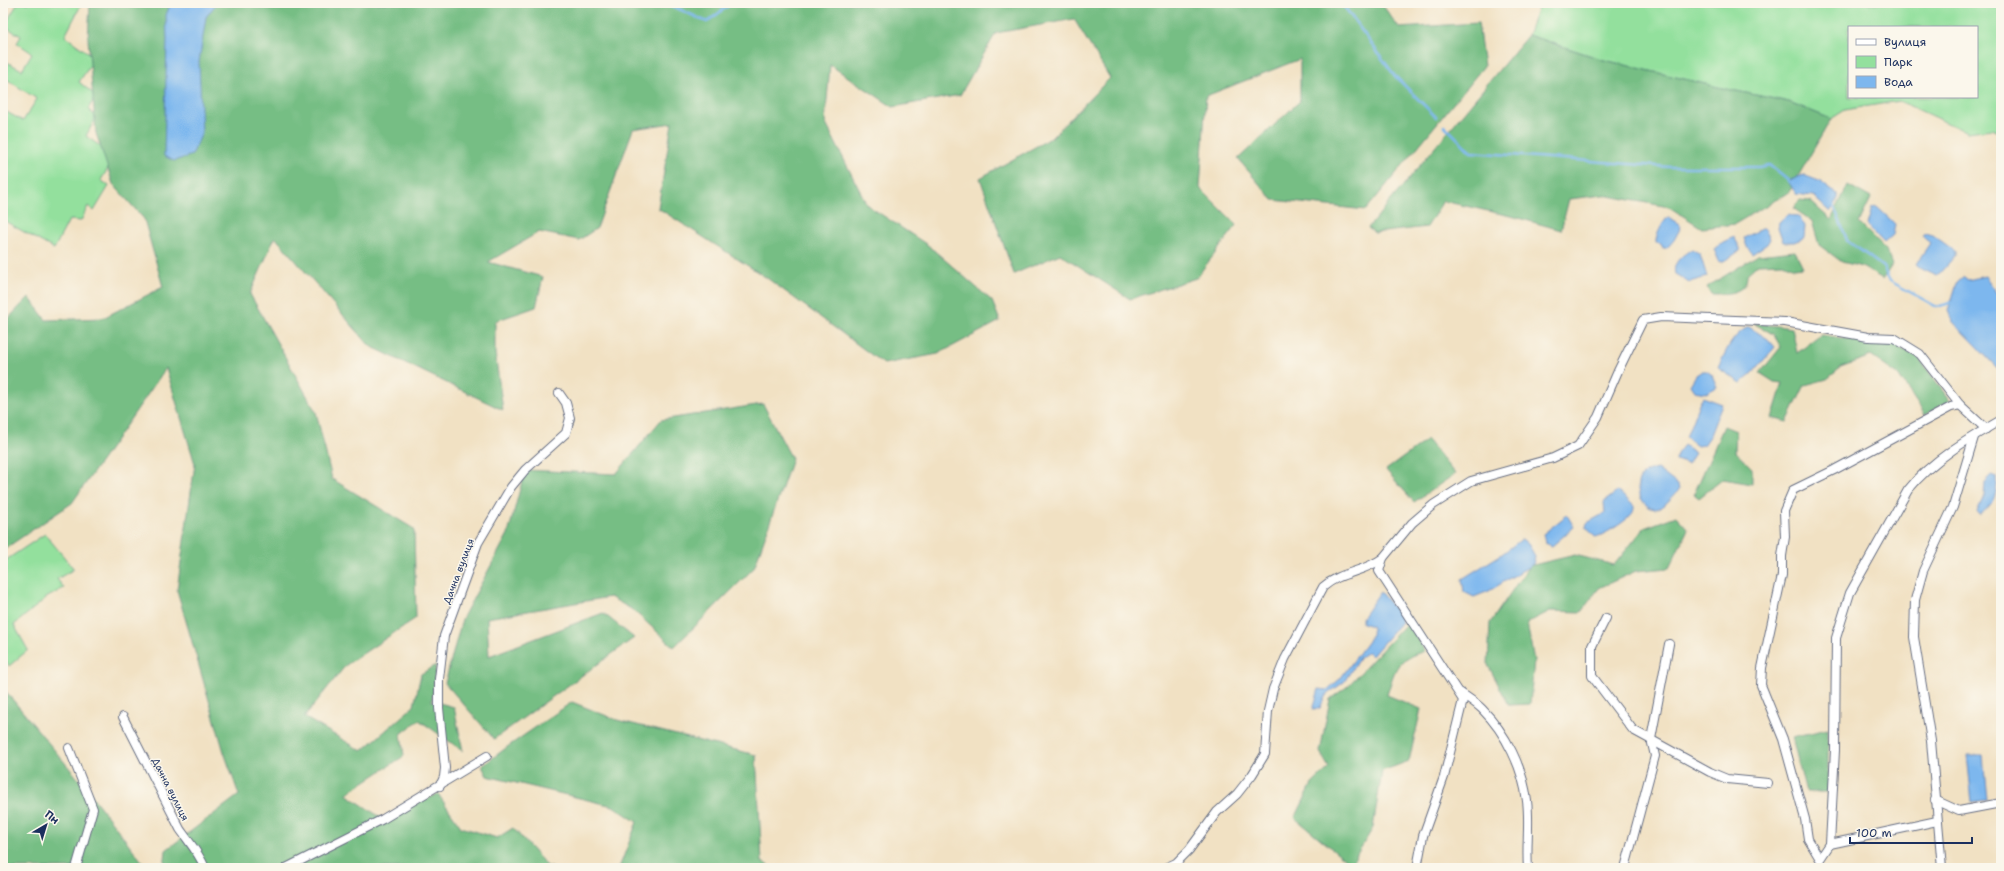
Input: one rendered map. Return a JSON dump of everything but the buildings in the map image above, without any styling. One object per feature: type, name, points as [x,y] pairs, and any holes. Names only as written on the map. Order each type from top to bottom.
[{"type":"street","points":[[1165,868],[1176,863],[1189,850],[1217,812],[1237,794],[1252,775],[1265,754],[1268,711],[1273,688],[1285,659],[1323,587],[1332,579],[1371,567],[1382,558],[1412,523],[1433,504],[1470,480],[1553,458],[1578,446],[1598,417],[1618,371],[1643,320],[1661,317],[1785,322],[1868,337],[1894,338],[1920,354],[1960,405],[1986,429]]},
{"type":"street","name":"Дачна вулиця","points":[[440,786],[444,777],[445,768],[439,708],[439,679],[444,636],[478,544],[511,487],[525,470],[566,433],[570,418],[566,403],[559,393]]},
{"type":"street","points":[[1960,405],[1952,407],[1834,470],[1793,490],[1784,510],[1785,537],[1782,556],[1782,575],[1762,668],[1761,684],[1783,739],[1805,819],[1808,839],[1820,859],[1830,844],[1835,750],[1836,638],[1850,594],[1908,490],[1919,476],[1932,465],[2001,420]]},
{"type":"street","points":[[1942,868],[1931,740],[1914,636],[1915,600],[1923,571],[1954,507],[1974,437]]},
{"type":"street","points":[[1382,558],[1379,572],[1463,700],[1444,777],[1423,836],[1416,868]]},
{"type":"street","points":[[1606,618],[1592,646],[1592,676],[1633,730],[1710,772],[1727,779],[1768,783]]},
{"type":"street","points":[[1625,868],[1655,756],[1652,739],[1668,644]]},
{"type":"street","points":[[1457,690],[1481,708],[1496,725],[1517,765],[1524,783],[1527,801],[1528,868]]},
{"type":"street","name":"Дачна вулиця","points":[[123,717],[180,829],[191,846],[199,854],[206,868]]},
{"type":"street","points":[[70,748],[93,809],[76,868]]},
{"type":"street","points":[[286,868],[383,819],[440,786],[487,756]]},
{"type":"street","points":[[1935,800],[1959,811],[2001,803]]},
{"type":"street","points":[[1830,844],[1937,821]]},
{"type":"green space","points":[[18,3],[82,3],[65,36],[95,58],[79,82],[96,96],[88,109],[96,117],[86,136],[115,157],[101,180],[109,186],[94,211],[88,206],[81,221],[69,220],[54,249],[3,220],[3,110],[23,121],[37,99],[3,77],[3,60],[22,70],[32,53],[17,43],[21,36],[4,26]]},
{"type":"green space","points":[[90,3],[1381,3],[1399,28],[1478,23],[1484,66],[1366,210],[1273,200],[1238,159],[1300,101],[1300,59],[1206,96],[1200,188],[1237,225],[1196,278],[1130,299],[1060,254],[1014,274],[980,178],[1051,138],[1110,78],[1074,19],[996,33],[960,95],[893,107],[830,65],[825,122],[867,205],[929,246],[992,301],[1000,321],[938,354],[884,364],[767,278],[658,208],[672,123],[633,129],[597,228],[579,240],[539,232],[488,262],[543,277],[536,307],[495,321],[495,353],[503,410],[370,346],[275,237],[250,294],[316,412],[332,479],[414,529],[416,618],[346,665],[304,717],[362,751],[414,706],[421,674],[436,665],[432,701],[454,707],[463,751],[419,720],[401,734],[404,756],[346,794],[383,819],[438,794],[461,827],[497,838],[513,828],[547,866],[553,868],[164,868],[166,850],[239,795],[224,752],[177,590],[195,464],[166,368],[72,503],[3,550],[3,324],[29,297],[46,320],[103,318],[163,287],[144,219],[113,184],[96,133],[88,39]]},
{"type":"green space","points":[[1540,3],[2001,3],[2001,134],[1992,129],[1967,132],[1899,101],[1845,110],[1831,119],[1789,102],[1604,60],[1528,35]]},
{"type":"green space","points":[[1528,35],[1604,60],[1789,102],[1831,119],[1789,192],[1735,224],[1702,228],[1669,207],[1603,195],[1569,199],[1561,230],[1515,217],[1443,201],[1427,227],[1375,233],[1368,228]]},
{"type":"green space","points":[[1848,185],[1871,198],[1859,223],[1886,250],[1892,265],[1883,279],[1862,267],[1842,262],[1819,245],[1812,221],[1793,208],[1800,200],[1810,201],[1831,220]]},
{"type":"green space","points":[[1795,251],[1803,267],[1794,268],[1783,263],[1758,264],[1747,274],[1744,286],[1735,292],[1711,294],[1707,287],[1758,255]]},
{"type":"green space","points":[[1753,323],[1792,328],[1797,353],[1821,335],[1896,346],[1919,358],[1950,401],[1925,415],[1898,375],[1871,356],[1843,366],[1827,379],[1805,385],[1787,422],[1772,418],[1783,383],[1774,382],[1760,373],[1781,347],[1773,334]]},
{"type":"green space","points":[[763,404],[792,459],[754,568],[674,647],[633,610],[610,597],[487,618],[489,656],[603,613],[634,638],[494,739],[445,683],[462,619],[508,534],[525,470],[616,474],[661,420]]},
{"type":"green space","points":[[1724,426],[1736,431],[1735,452],[1752,468],[1752,484],[1723,479],[1699,498],[1694,494]]},
{"type":"green space","points":[[1427,440],[1455,474],[1414,502],[1386,470]]},
{"type":"green space","points":[[1676,516],[1688,529],[1669,568],[1636,571],[1599,588],[1581,612],[1550,611],[1527,623],[1534,661],[1530,704],[1509,705],[1488,665],[1490,623],[1529,566],[1575,555],[1614,565],[1644,528]]},
{"type":"green space","points":[[45,534],[74,569],[57,579],[64,588],[46,598],[14,625],[28,650],[9,666],[3,657],[3,562]]},
{"type":"green space","points":[[1407,623],[1425,651],[1415,654],[1402,661],[1395,671],[1387,695],[1421,709],[1409,761],[1382,771],[1373,828],[1351,864],[1295,818],[1312,784],[1329,768],[1320,752],[1330,699],[1348,686]]},
{"type":"green space","points":[[3,688],[85,787],[147,868],[3,868]]},
{"type":"green space","points":[[572,702],[617,720],[756,755],[762,862],[773,868],[619,868],[637,822],[613,806],[487,776],[482,766]]},
{"type":"green space","points":[[1828,729],[1828,792],[1806,792],[1792,737]]},
{"type":"water","points":[[171,3],[217,3],[206,17],[199,62],[202,133],[192,155],[174,161],[164,156],[167,39],[166,15]]},
{"type":"water","points":[[1803,175],[1819,181],[1838,195],[1838,200],[1830,212],[1813,196],[1796,194],[1788,181]]},
{"type":"water","points":[[1877,207],[1895,224],[1893,235],[1884,243],[1867,225],[1872,208]]},
{"type":"water","points":[[1789,214],[1800,218],[1805,226],[1804,238],[1794,242],[1783,242],[1778,227],[1779,222]]},
{"type":"water","points":[[1668,217],[1681,227],[1674,240],[1667,248],[1663,248],[1661,244],[1656,243],[1656,240],[1660,229]]},
{"type":"water","points":[[1761,229],[1765,229],[1770,239],[1767,244],[1752,254],[1747,247],[1744,238]]},
{"type":"water","points":[[1924,233],[1933,235],[1955,251],[1955,256],[1937,276],[1922,269],[1916,264],[1930,243],[1922,236]]},
{"type":"water","points":[[1734,237],[1740,251],[1722,262],[1719,261],[1714,249],[1723,242]]},
{"type":"water","points":[[1692,249],[1700,254],[1707,277],[1689,282],[1675,274],[1674,270],[1679,259]]},
{"type":"water","points":[[1985,276],[2001,298],[2001,372],[1953,322],[1948,311],[1957,283],[1964,277],[1968,280]]},
{"type":"water","points":[[1749,327],[1768,339],[1775,347],[1751,375],[1741,383],[1718,368],[1734,339],[1743,330]]},
{"type":"water","points":[[1702,371],[1707,371],[1712,375],[1717,387],[1706,393],[1694,391],[1690,385],[1696,375]]},
{"type":"water","points":[[1703,397],[1722,404],[1710,435],[1703,445],[1697,446],[1686,437]]},
{"type":"water","points":[[1684,445],[1695,453],[1688,464],[1676,460],[1677,454]]},
{"type":"water","points":[[1657,469],[1678,485],[1679,490],[1665,504],[1655,509],[1650,508],[1645,504],[1638,491],[1638,484],[1647,472]]},
{"type":"water","points":[[1992,475],[1997,477],[1997,488],[1994,499],[1988,508],[1979,515],[1977,512],[1984,496],[1985,482]]},
{"type":"water","points":[[1618,491],[1634,506],[1633,512],[1616,527],[1595,537],[1586,527],[1587,523],[1605,513],[1604,502]]},
{"type":"water","points":[[1567,515],[1574,527],[1552,546],[1545,543],[1543,534]]},
{"type":"water","points":[[1522,539],[1528,544],[1535,556],[1533,564],[1489,591],[1474,597],[1464,592],[1462,579],[1502,554]]},
{"type":"water","points":[[1380,592],[1401,617],[1401,622],[1372,656],[1368,652],[1360,657],[1344,682],[1326,695],[1320,708],[1313,709],[1319,689],[1327,690],[1340,679],[1368,641],[1373,629],[1372,626],[1362,623],[1362,618]]},
{"type":"water","points":[[1967,755],[1983,755],[1987,800],[1972,802]]},
{"type":"waterway","points":[[666,3],[707,22],[732,3]]},
{"type":"waterway","points":[[1339,3],[1346,9],[1395,76],[1436,117]]},
{"type":"waterway","points":[[1445,126],[1471,152],[1670,167],[1760,167],[1769,165],[1790,182]]},
{"type":"waterway","points":[[1831,205],[1834,206],[1847,240],[1883,267],[1890,281],[1937,307],[1953,302]]}]
